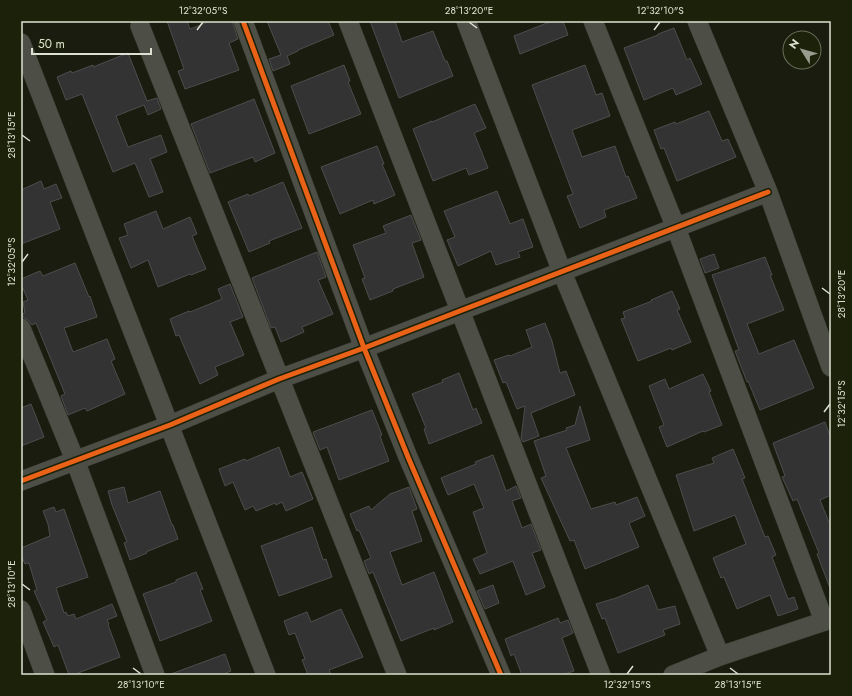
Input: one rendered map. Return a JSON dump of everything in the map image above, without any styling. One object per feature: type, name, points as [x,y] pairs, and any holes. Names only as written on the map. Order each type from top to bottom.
[{"type":"street","points":[[243,21],[364,348],[408,457],[501,675]]},
{"type":"street","points":[[348,21],[601,675]]},
{"type":"street","points":[[466,21],[562,272],[720,656]]},
{"type":"street","points":[[593,21],[676,228],[827,620],[720,656],[673,675]]},
{"type":"street","points":[[697,21],[768,192],[831,367]]},
{"type":"street","points":[[140,26],[397,675]]},
{"type":"street","points":[[21,43],[266,675]]},
{"type":"street","points":[[21,481],[170,425],[279,379],[364,348],[768,192]]},
{"type":"street","points":[[21,328],[75,460],[155,675]]},
{"type":"street","points":[[21,610],[45,675]]},
{"type":"building","points":[[167,21],[187,21],[190,29],[211,21],[232,21],[238,39],[229,43],[239,70],[185,89],[178,71],[184,69]]},
{"type":"building","points":[[267,21],[328,21],[334,35],[287,56],[290,64],[273,71],[269,59],[281,55]]},
{"type":"building","points":[[370,21],[395,21],[402,42],[433,31],[445,61],[447,61],[453,76],[399,98]]},
{"type":"building","points":[[552,21],[563,21],[568,35],[520,54],[514,36]]},
{"type":"building","points":[[674,28],[687,60],[690,58],[702,84],[676,95],[673,88],[644,100],[624,48]]},
{"type":"building","points":[[128,53],[147,101],[157,98],[161,109],[148,115],[144,105],[116,116],[128,147],[161,135],[167,152],[150,159],[163,192],[149,197],[135,163],[113,172],[82,94],[66,100],[57,77],[71,71],[72,73],[93,65],[93,67]]},
{"type":"building","points":[[344,65],[350,81],[348,82],[361,114],[309,134],[291,86]]},
{"type":"building","points":[[585,65],[596,95],[602,93],[610,116],[572,130],[582,157],[615,146],[626,177],[628,176],[637,198],[604,210],[606,217],[580,228],[567,196],[573,194],[532,85]]},
{"type":"building","points":[[254,99],[275,153],[255,162],[253,157],[210,173],[191,124]]},
{"type":"building","points":[[475,104],[486,128],[474,133],[488,168],[469,175],[466,168],[433,181],[413,129]]},
{"type":"building","points":[[709,111],[722,141],[728,139],[736,157],[677,181],[664,148],[661,149],[654,130],[675,122],[676,124]]},
{"type":"building","points":[[377,146],[384,164],[382,164],[395,195],[374,204],[373,200],[340,214],[321,167]]},
{"type":"building","points":[[41,181],[44,189],[56,184],[62,198],[50,202],[60,229],[21,244],[21,190]]},
{"type":"building","points":[[283,182],[302,228],[269,241],[270,243],[249,252],[228,202],[248,194],[249,196]]},
{"type":"building","points":[[497,191],[510,224],[523,219],[533,247],[518,252],[520,257],[496,265],[491,251],[458,266],[447,240],[455,237],[444,211]]},
{"type":"building","points":[[156,211],[163,229],[190,217],[197,234],[192,236],[206,269],[158,287],[148,260],[131,268],[119,238],[128,235],[124,224]]},
{"type":"building","points":[[411,215],[421,240],[412,243],[424,277],[370,300],[362,279],[365,278],[353,245],[386,233],[383,226]]},
{"type":"building","points":[[317,252],[326,277],[318,280],[333,314],[302,327],[304,332],[281,342],[275,327],[271,328],[252,278]]},
{"type":"building","points":[[714,254],[719,268],[705,273],[700,259]]},
{"type":"building","points":[[765,257],[772,275],[770,275],[784,310],[747,324],[759,354],[794,340],[814,388],[760,410],[735,351],[739,350],[712,275]]},
{"type":"building","points":[[75,263],[89,297],[90,296],[97,317],[64,328],[73,352],[107,339],[115,359],[111,361],[125,394],[87,411],[85,408],[68,415],[61,396],[65,394],[36,323],[32,325],[23,317],[22,314],[25,313],[23,302],[28,300],[21,284],[21,279],[40,271],[43,276]]},
{"type":"building","points":[[230,284],[243,317],[230,322],[244,355],[215,367],[218,375],[200,384],[179,335],[176,336],[170,319],[222,299],[218,289]]},
{"type":"building","points":[[672,291],[680,309],[677,310],[691,342],[638,361],[621,319],[625,318],[623,312],[652,301],[651,300]]},
{"type":"building","points":[[545,323],[552,341],[560,373],[566,371],[575,395],[531,413],[539,436],[523,442],[521,439],[525,406],[517,409],[506,382],[503,383],[494,360],[509,355],[510,356],[532,347],[526,330]]},
{"type":"building","points":[[459,373],[473,410],[476,408],[482,423],[429,444],[424,429],[426,428],[412,394],[443,382],[442,380]]},
{"type":"building","points":[[703,374],[711,391],[709,392],[722,425],[704,432],[703,431],[667,447],[659,427],[664,425],[649,386],[665,379],[669,389]]},
{"type":"building","points":[[31,404],[44,437],[21,446],[21,408]]},
{"type":"building","points":[[580,406],[590,440],[566,448],[591,509],[615,502],[616,505],[637,497],[645,516],[629,523],[639,547],[585,569],[574,540],[570,541],[541,478],[546,476],[534,441],[567,430],[566,428],[575,425]]},
{"type":"building","points":[[372,410],[382,435],[380,436],[389,461],[339,480],[327,447],[320,450],[313,432]]},
{"type":"building","points":[[825,422],[831,439],[831,495],[820,500],[831,527],[830,588],[817,554],[819,553],[797,499],[793,501],[782,477],[785,476],[773,443]]},
{"type":"building","points":[[279,447],[290,477],[302,472],[313,499],[286,511],[282,502],[276,505],[275,503],[256,511],[253,506],[245,510],[233,482],[225,486],[219,469],[245,459],[246,461]]},
{"type":"building","points":[[733,449],[745,478],[742,479],[765,537],[768,536],[776,555],[772,557],[788,599],[794,597],[798,609],[778,616],[770,595],[737,609],[724,577],[721,578],[713,558],[746,544],[735,515],[694,531],[676,475],[714,463],[712,458]]},
{"type":"building","points":[[493,455],[506,491],[516,486],[521,498],[512,501],[522,528],[531,524],[541,550],[532,553],[545,587],[526,595],[513,561],[480,574],[473,559],[487,553],[473,512],[484,508],[474,484],[448,495],[441,478],[476,464],[475,462]]},
{"type":"building","points":[[124,487],[128,503],[160,491],[178,539],[130,560],[124,543],[127,542],[108,491]]},
{"type":"building","points":[[409,487],[417,509],[412,511],[422,541],[390,552],[402,585],[434,572],[453,622],[401,641],[373,572],[369,574],[364,561],[371,558],[359,530],[357,531],[350,514],[369,506],[371,510],[390,494]]},
{"type":"building","points":[[54,507],[56,512],[64,509],[88,577],[56,588],[64,613],[66,612],[68,616],[74,614],[76,619],[112,604],[117,616],[107,620],[120,657],[73,675],[69,675],[58,645],[54,647],[43,622],[47,620],[34,591],[37,590],[29,563],[25,564],[21,555],[21,548],[50,536],[48,524],[43,511]]},
{"type":"building","points":[[312,527],[323,560],[326,559],[332,577],[279,596],[261,546]]},
{"type":"building","points":[[196,572],[203,589],[200,590],[212,621],[160,641],[143,594],[176,582],[176,580]]},
{"type":"building","points":[[493,585],[499,603],[485,609],[477,591]]},
{"type":"building","points":[[648,585],[658,610],[675,606],[680,624],[663,630],[665,635],[618,653],[605,618],[602,619],[596,604],[616,598]]},
{"type":"building","points":[[341,609],[363,657],[329,670],[331,675],[308,675],[302,660],[305,659],[295,633],[289,635],[284,621],[307,612],[311,622]]},
{"type":"building","points":[[558,618],[560,623],[568,620],[573,633],[562,638],[574,671],[562,675],[522,675],[514,654],[511,656],[505,639]]},
{"type":"building","points":[[225,654],[231,671],[221,675],[171,674]]},
{"type":"cycle path","points":[[243,21],[364,348],[408,457],[501,675]]},
{"type":"cycle path","points":[[21,481],[170,425],[279,379],[364,348],[768,192]]}]
